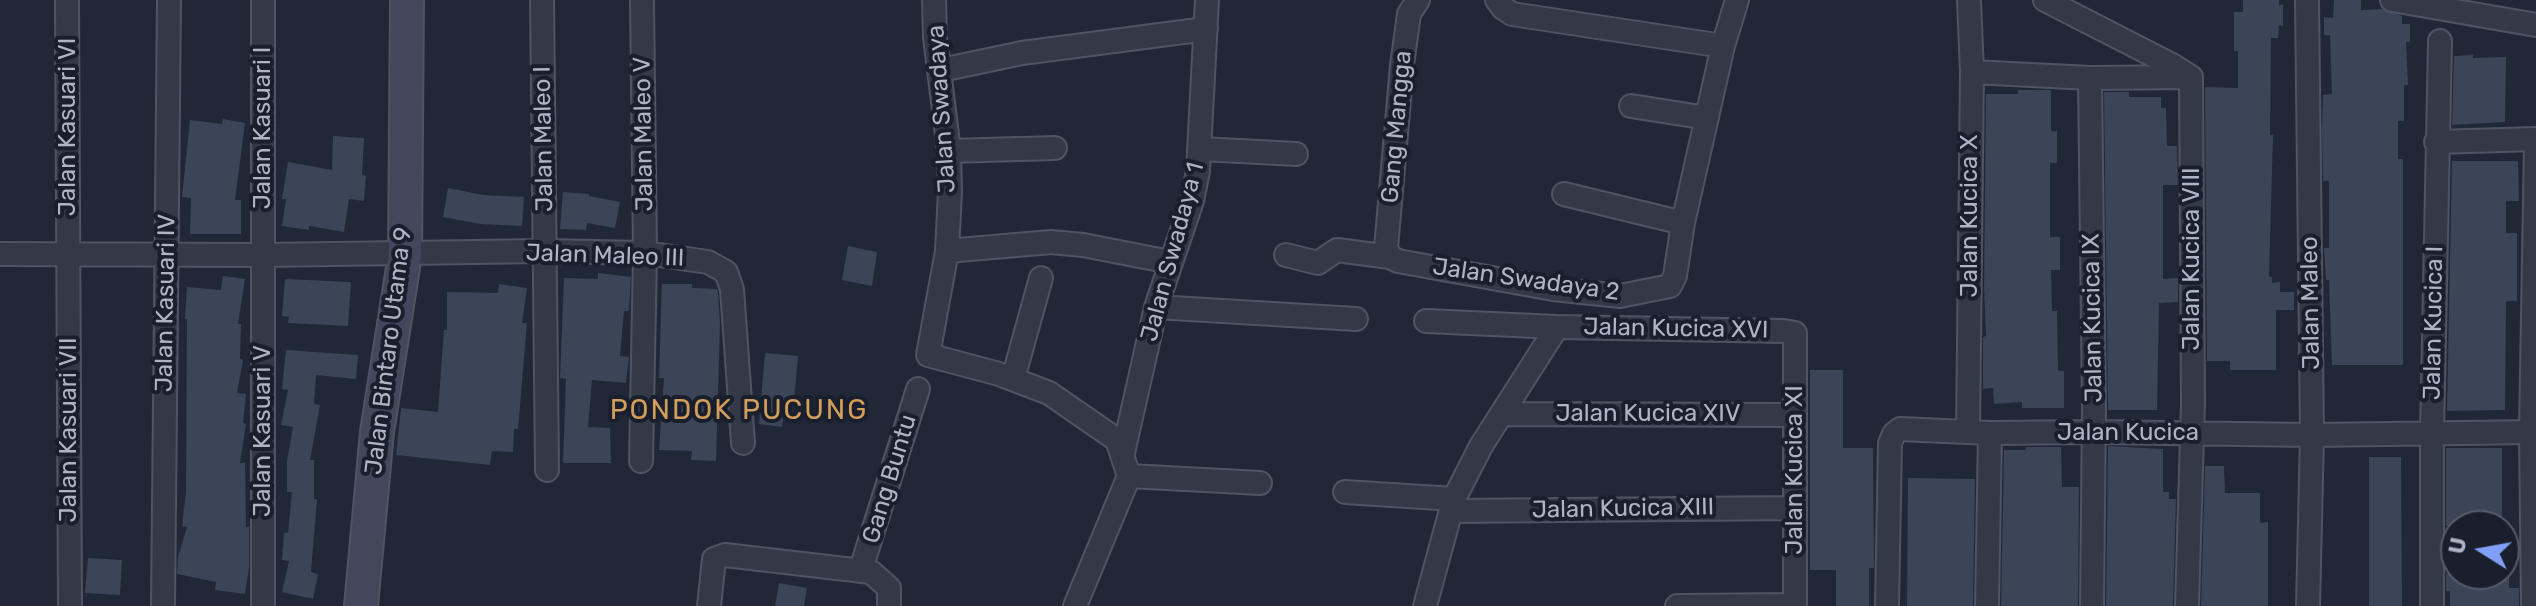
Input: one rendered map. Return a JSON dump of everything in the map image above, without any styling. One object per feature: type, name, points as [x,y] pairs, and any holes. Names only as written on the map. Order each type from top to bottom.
[{"type":"street","name":"Jalan Kasuari VI","points":[[67,0],[68,255]]},
{"type":"street","name":"Jalan Kasuari IV","points":[[163,606],[169,0]]},
{"type":"street","name":"Jalan Kasuari I","points":[[262,255],[263,0]]},
{"type":"street","name":"Jalan Bintaro Utama 9","points":[[361,606],[377,432],[405,255],[407,0]]},
{"type":"street","name":"Jalan Maleo I","points":[[542,0],[547,470]]},
{"type":"street","name":"Jalan Maleo V","points":[[641,461],[645,253],[642,0]]},
{"type":"street","name":"Jalan Swadaya","points":[[934,0],[935,38],[949,151],[947,251],[928,355],[1013,379],[1049,393],[1117,440],[1129,476]]},
{"type":"street","name":"Jalan Swadaya 1","points":[[1123,453],[1156,307],[1192,201],[1201,149],[1207,0]]},
{"type":"street","name":"Gang Mangga","points":[[1390,257],[1386,248],[1402,65],[1409,14],[1418,0]]},
{"type":"street","points":[[1497,0],[1512,14],[1723,46]]},
{"type":"street","name":"Jalan Swadaya 2","points":[[1286,255],[1318,263],[1337,250],[1390,257],[1553,289],[1620,296],[1670,286],[1675,276],[1683,223],[1723,46],[1737,0]]},
{"type":"street","name":"Jalan Kucica X","points":[[1969,0],[1979,433],[1987,606]]},
{"type":"street","points":[[2045,0],[2191,77]]},
{"type":"street","name":"Jalan Maleo","points":[[2307,0],[2312,435],[2308,606]]},
{"type":"street","points":[[2392,0],[2536,25]]},
{"type":"street","points":[[941,70],[1022,53],[1206,29]]},
{"type":"street","name":"Jalan Kucica I","points":[[2432,606],[2436,142],[2440,41]]},
{"type":"street","points":[[1972,72],[2090,78],[2191,77]]},
{"type":"street","name":"Jalan Kucica VIII","points":[[2187,606],[2192,433],[2191,77]]},
{"type":"street","name":"Jalan Kucica IX","points":[[2090,78],[2092,606]]},
{"type":"street","points":[[1631,106],[1707,118]]},
{"type":"street","points":[[2436,142],[2536,141],[2533,606]]},
{"type":"street","points":[[949,151],[1055,148]]},
{"type":"street","points":[[1201,149],[1296,154]]},
{"type":"street","points":[[1564,194],[1683,223]]},
{"type":"street","points":[[947,251],[1051,242],[1170,262]]},
{"type":"street","name":"Jalan Maleo III","points":[[405,255],[545,251],[645,253],[708,262],[726,272],[732,289],[743,443]]},
{"type":"street","points":[[0,254],[405,255]]},
{"type":"street","name":"Jalan Kasuari VII","points":[[68,255],[70,606]]},
{"type":"street","name":"Jalan Kasuari V","points":[[262,255],[263,606]]},
{"type":"street","points":[[1013,379],[1041,278]]},
{"type":"street","points":[[1156,307],[1356,319]]},
{"type":"street","name":"Jalan Kucica XVI","points":[[1426,321],[1795,333]]},
{"type":"street","name":"Jalan Kucica XVI","points":[[1425,606],[1452,505],[1481,446],[1557,327]]},
{"type":"street","name":"Jalan Kucica XI","points":[[1795,333],[1795,605]]},
{"type":"street","name":"Gang Buntu","points":[[861,569],[918,389]]},
{"type":"street","name":"Jalan Kucica XIV","points":[[1502,414],[1795,415]]},
{"type":"street","name":"Jalan Kucica","points":[[1887,606],[1890,443],[1894,434],[1906,428],[1979,433],[2312,435],[2533,432]]},
{"type":"street","points":[[1075,606],[1129,476],[1260,483]]},
{"type":"street","name":"Jalan Kucica XIII","points":[[1345,492],[1452,505],[1795,508]]},
{"type":"street","points":[[709,606],[714,559],[720,555],[871,572],[889,588],[889,606]]},
{"type":"street","points":[[1677,606],[1795,605]]},
{"type":"building","points":[[2243,0],[2279,0],[2279,5],[2283,5],[2283,26],[2279,25],[2278,38],[2271,38],[2270,135],[2273,135],[2269,277],[2272,277],[2272,283],[2280,282],[2280,292],[2294,292],[2294,310],[2276,310],[2276,370],[2230,370],[2230,361],[2207,361],[2205,87],[2238,88],[2234,12],[2243,12]]},
{"type":"building","points":[[2334,0],[2361,0],[2361,10],[2382,9],[2402,16],[2402,24],[2410,24],[2410,42],[2406,42],[2408,85],[2404,85],[2404,121],[2398,121],[2398,159],[2403,159],[2403,365],[2332,365],[2329,280],[2326,280],[2324,251],[2324,248],[2329,248],[2329,181],[2323,181],[2322,129],[2323,95],[2332,94],[2330,35],[2324,35],[2324,17],[2333,18]]},
{"type":"building","points":[[2473,55],[2473,58],[2506,57],[2505,122],[2452,125],[2454,56]]},
{"type":"building","points":[[2018,90],[2051,90],[2051,131],[2057,131],[2057,163],[2050,163],[2050,237],[2060,237],[2060,270],[2051,270],[2052,311],[2057,311],[2058,371],[2064,371],[2064,408],[2022,408],[2022,402],[1994,404],[1993,388],[1983,389],[1983,337],[1986,336],[1986,94],[2018,94]]},
{"type":"building","points":[[2104,92],[2129,92],[2129,97],[2161,97],[2161,108],[2166,108],[2167,146],[2177,146],[2178,185],[2163,185],[2163,279],[2178,278],[2178,302],[2159,303],[2157,410],[2108,410]]},
{"type":"building","points":[[223,119],[245,123],[235,200],[241,200],[241,234],[190,234],[191,198],[182,197],[190,120],[222,124]]},
{"type":"building","points":[[333,136],[364,138],[364,201],[349,199],[344,232],[309,226],[309,230],[282,226],[286,199],[282,199],[288,162],[332,170]]},
{"type":"building","points":[[2452,161],[2518,161],[2519,201],[2506,201],[2506,233],[2517,233],[2517,301],[2506,301],[2505,410],[2447,411]]},
{"type":"building","points":[[448,188],[483,195],[524,197],[522,226],[480,224],[443,217]]},
{"type":"building","points":[[563,192],[589,194],[620,202],[615,228],[587,223],[586,230],[560,229]]},
{"type":"building","points":[[848,246],[877,252],[872,286],[842,280]]},
{"type":"building","points":[[598,273],[631,277],[629,311],[624,311],[620,356],[629,357],[626,383],[592,380],[588,427],[610,428],[611,463],[563,463],[566,379],[560,378],[564,278],[598,279]]},
{"type":"building","points":[[223,276],[245,279],[238,324],[241,324],[240,359],[243,360],[237,393],[246,394],[243,423],[246,424],[240,463],[245,463],[246,527],[249,527],[249,568],[245,594],[215,590],[216,582],[177,574],[178,557],[187,527],[182,526],[186,491],[187,287],[221,290]]},
{"type":"building","points":[[285,279],[351,282],[348,326],[288,323],[289,317],[282,316]]},
{"type":"building","points":[[499,284],[527,288],[522,323],[527,323],[518,429],[514,429],[513,452],[492,451],[490,465],[396,455],[401,408],[438,412],[444,330],[447,330],[447,292],[498,293]]},
{"type":"building","points":[[662,284],[692,284],[692,288],[717,289],[718,292],[716,461],[691,460],[692,451],[659,450],[664,378],[659,378]]},
{"type":"building","points":[[286,350],[358,355],[356,379],[316,375],[314,404],[320,405],[310,460],[314,460],[314,499],[317,499],[311,572],[318,574],[313,599],[282,592],[289,561],[282,560],[284,533],[288,533],[292,492],[287,492],[287,461],[293,427],[281,425],[288,390],[282,389]]},
{"type":"building","points":[[765,353],[798,356],[794,401],[786,400],[782,427],[759,424]]},
{"type":"building","points":[[1810,370],[1843,370],[1843,448],[1873,448],[1874,568],[1869,568],[1869,606],[1836,606],[1836,570],[1810,570]]},
{"type":"building","points":[[2108,446],[2163,449],[2163,492],[2169,492],[2169,499],[2176,499],[2173,606],[2106,606]]},
{"type":"building","points":[[2026,447],[2061,447],[2062,487],[2079,487],[2078,606],[2001,606],[2004,450],[2026,450]]},
{"type":"building","points":[[2446,448],[2502,448],[2502,510],[2446,510]]},
{"type":"building","points":[[2369,457],[2401,457],[2402,606],[2369,606]]},
{"type":"building","points":[[2205,466],[2224,466],[2225,493],[2260,493],[2260,523],[2268,522],[2268,606],[2201,606]]},
{"type":"building","points":[[1908,478],[1975,479],[1973,606],[1907,606]]},
{"type":"building","points":[[88,558],[122,560],[120,595],[85,593]]},
{"type":"building","points":[[779,583],[807,588],[804,606],[775,606]]},
{"type":"building","points":[[2519,590],[2519,606],[2450,606],[2450,591],[2446,591]]},
{"type":"district","name":"PONDOK PUCUNG","points":[[739,411]]}]
